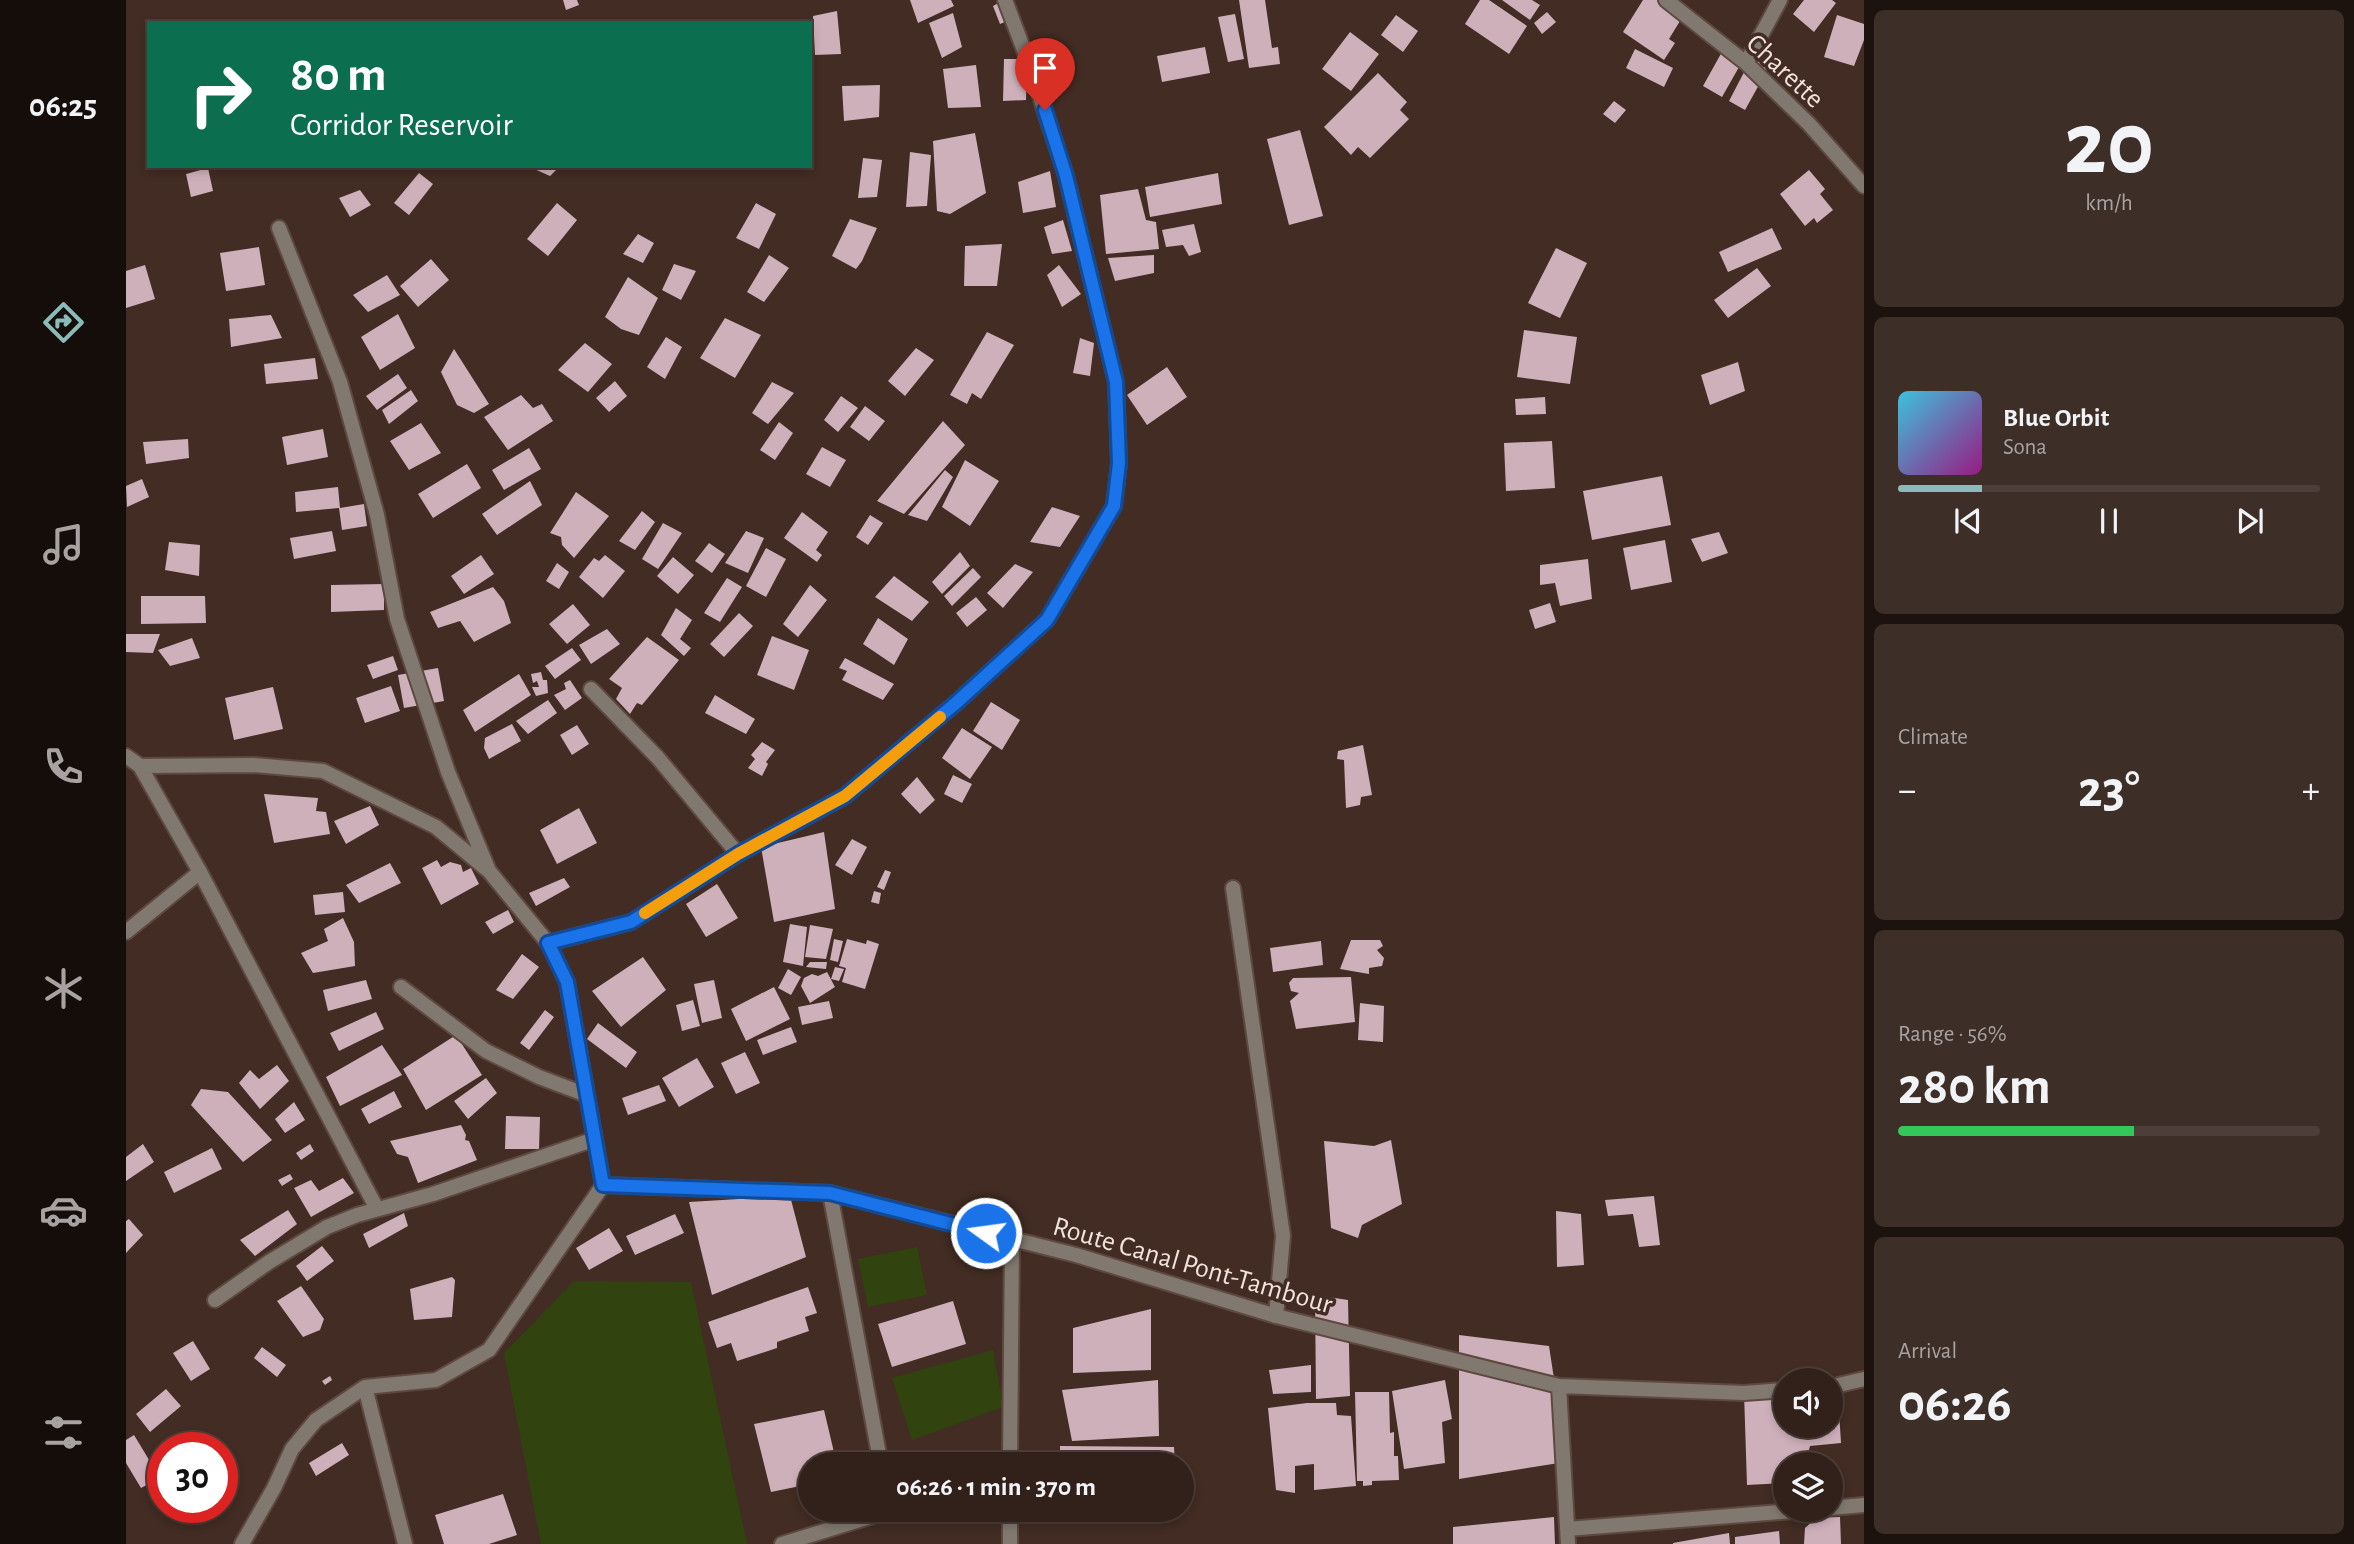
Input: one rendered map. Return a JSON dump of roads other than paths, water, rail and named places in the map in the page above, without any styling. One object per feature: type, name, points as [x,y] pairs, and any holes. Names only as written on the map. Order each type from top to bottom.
[{"type":"street","points":[[548,943],[631,922],[738,854],[845,796],[956,703],[1047,620],[1114,506],[1119,463],[1116,382],[1066,176],[1005,0]]},
{"type":"street","name":"Charette","points":[[1666,0],[1746,63],[1809,124],[1864,186]]},
{"type":"street","points":[[1746,63],[1780,0]]},
{"type":"street","points":[[279,228],[340,382],[377,515],[397,619],[448,772],[489,871]]},
{"type":"street","points":[[591,689],[658,758],[738,854]]},
{"type":"street","points":[[126,756],[140,766],[200,872],[377,1209]]},
{"type":"street","points":[[140,766],[254,765],[324,771],[436,827],[489,871],[548,943],[567,982],[603,1185],[489,1350],[436,1381],[365,1387],[316,1420],[292,1449],[274,1488],[242,1544]]},
{"type":"street","points":[[126,932],[200,872]]},
{"type":"street","points":[[1233,888],[1283,1236],[1276,1316]]},
{"type":"street","points":[[401,988],[486,1051],[539,1077],[587,1095]]},
{"type":"street","points":[[215,1300],[269,1262],[327,1227],[595,1139]]},
{"type":"street","name":"Route Canal Pont-Tambour","points":[[603,1185],[830,1193],[1076,1255],[1276,1316],[1559,1386],[1744,1393],[1773,1391]]},
{"type":"street","points":[[830,1193],[879,1452]]},
{"type":"street","points":[[1010,1452],[1012,1240]]},
{"type":"street","points":[[1843,1384],[1864,1379]]},
{"type":"street","points":[[1559,1386],[1568,1537],[1773,1514]]},
{"type":"street","points":[[365,1387],[405,1544]]},
{"type":"street","points":[[1843,1507],[1864,1505]]},
{"type":"street","points":[[782,1544],[854,1522]]},
{"type":"street","points":[[1010,1522],[1010,1544]]}]
